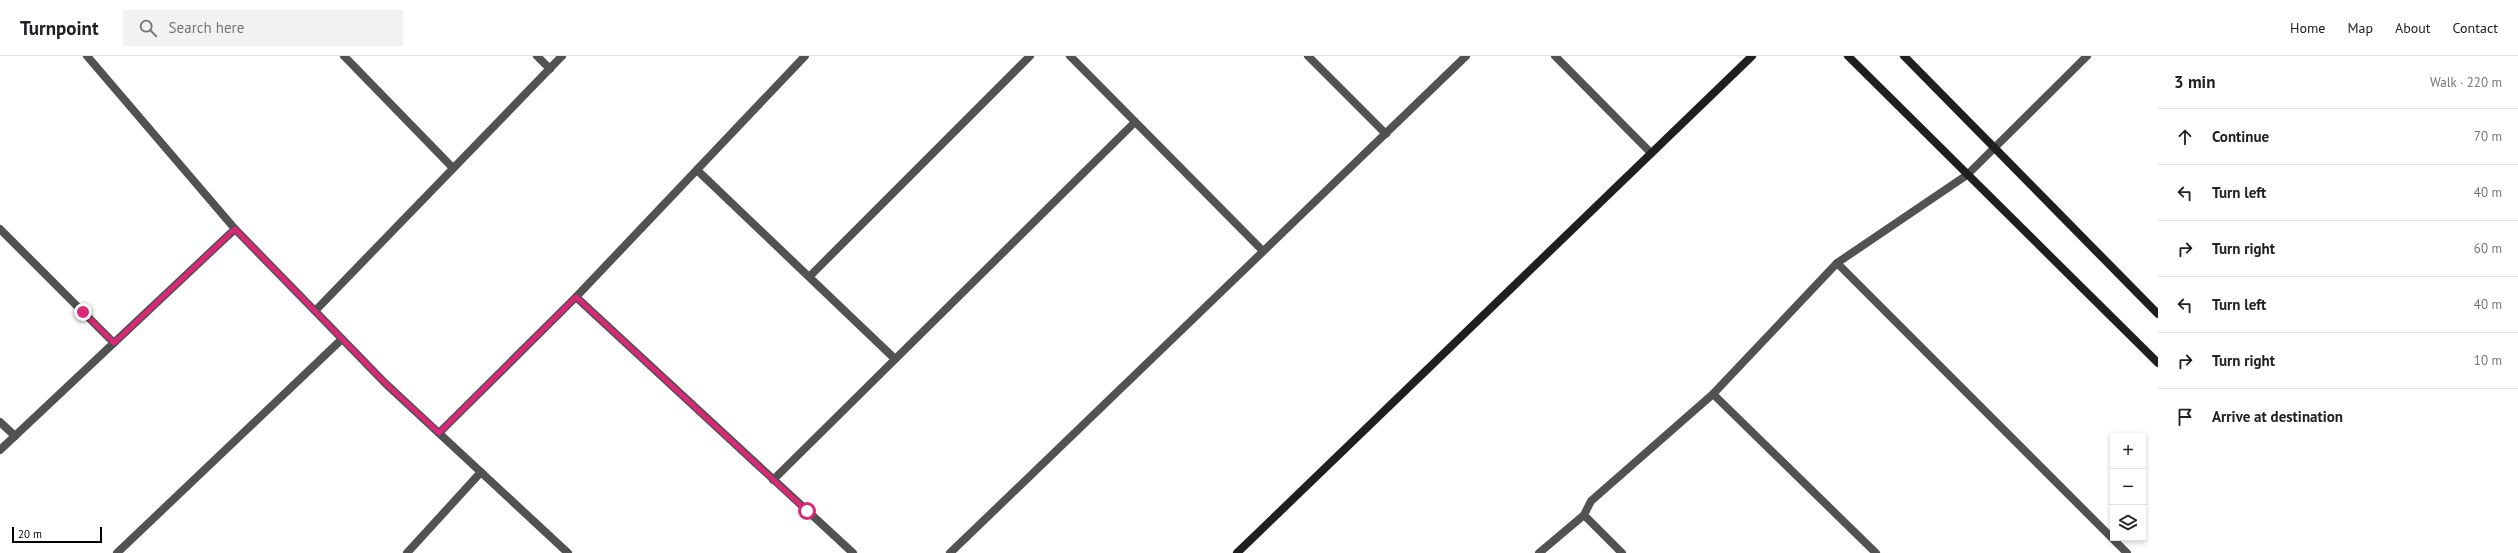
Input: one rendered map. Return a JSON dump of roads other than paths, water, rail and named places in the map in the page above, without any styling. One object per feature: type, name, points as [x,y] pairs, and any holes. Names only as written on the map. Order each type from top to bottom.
[{"type":"street","points":[[87,56],[235,229],[385,383],[568,553]]},
{"type":"street","points":[[344,56],[453,168]]},
{"type":"street","points":[[537,56],[550,69]]},
{"type":"street","points":[[315,311],[562,56]]},
{"type":"street","points":[[439,433],[576,297],[805,56]]},
{"type":"street","points":[[810,276],[1030,56]]},
{"type":"street","points":[[1070,56],[1263,251]]},
{"type":"street","points":[[1308,56],[1386,134]]},
{"type":"street","points":[[950,553],[1466,56]]},
{"type":"street","points":[[1555,56],[1651,153]]},
{"type":"street","points":[[1237,553],[1752,56]]},
{"type":"street","points":[[1848,56],[2158,363]]},
{"type":"street","points":[[1904,56],[2158,314]]},
{"type":"street","points":[[1539,553],[1584,515],[1591,501],[1713,394],[1837,263],[1967,175],[2086,56]]},
{"type":"street","points":[[773,480],[1135,122]]},
{"type":"street","points":[[697,170],[810,276],[895,359]]},
{"type":"street","points":[[0,229],[114,343]]},
{"type":"street","points":[[0,450],[235,229]]},
{"type":"street","points":[[1837,263],[2127,553]]},
{"type":"street","points":[[576,297],[853,553]]},
{"type":"street","points":[[117,553],[342,339]]},
{"type":"street","points":[[1713,394],[1876,553]]},
{"type":"street","points":[[0,422],[15,436]]},
{"type":"street","points":[[407,553],[481,472]]},
{"type":"street","points":[[1584,515],[1622,553]]}]
